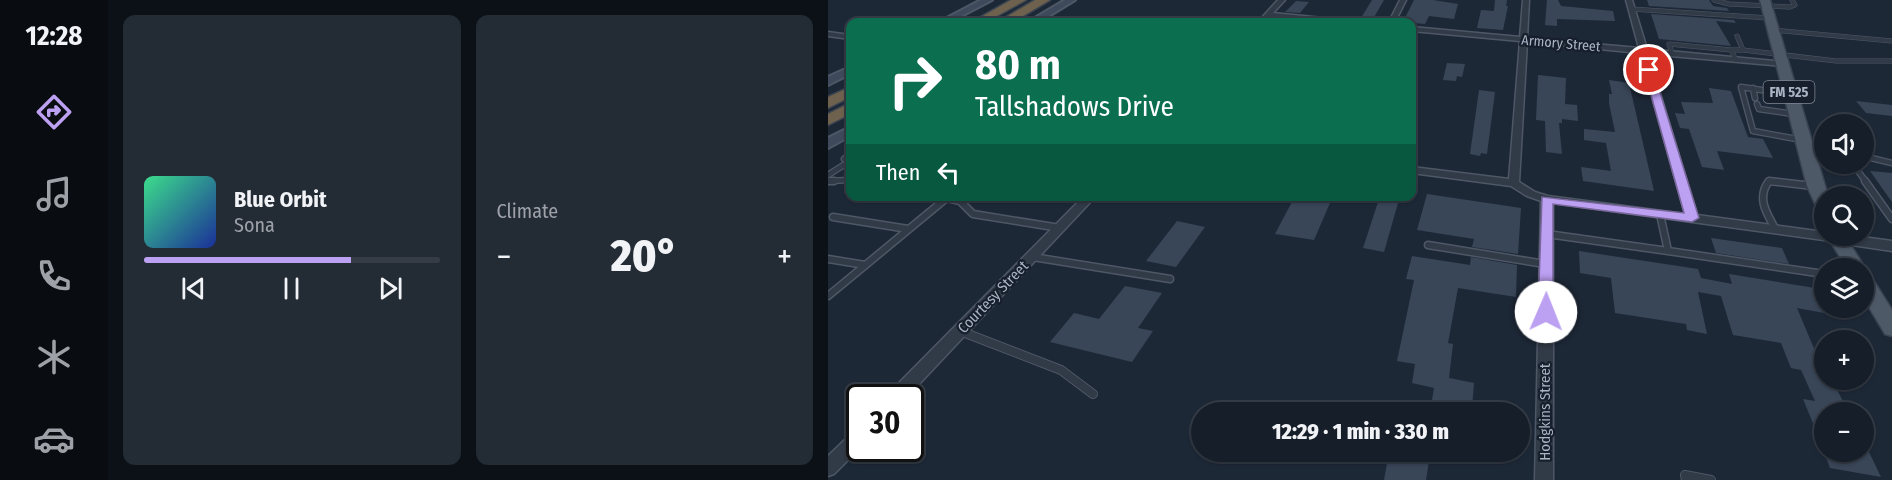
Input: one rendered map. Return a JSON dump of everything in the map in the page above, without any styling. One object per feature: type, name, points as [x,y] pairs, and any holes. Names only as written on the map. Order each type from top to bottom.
[{"type":"highway","points":[[986,18],[1020,0]]},
{"type":"highway","points":[[1010,18],[1044,0]]},
{"type":"highway","points":[[828,103],[846,93]]},
{"type":"highway","points":[[828,120],[846,110]]},
{"type":"main road","points":[[952,18],[988,0]]},
{"type":"main road","points":[[1040,18],[1071,0]]},
{"type":"main road","name":"FM 525","points":[[1768,13],[1815,186]]},
{"type":"main road","points":[[828,82],[846,72]]},
{"type":"main road","points":[[828,144],[846,133]]},
{"type":"main road","points":[[1874,298],[1892,328]]},
{"type":"street","points":[[1265,18],[1282,0]]},
{"type":"street","points":[[1394,18],[1403,0]]},
{"type":"street","points":[[1514,183],[1526,0]]},
{"type":"street","points":[[1630,4],[1692,218]]},
{"type":"street","points":[[1268,15],[1300,18]]},
{"type":"street","name":"Armory Street","points":[[1416,29],[1736,60],[1780,60]]},
{"type":"street","points":[[828,34],[846,36]]},
{"type":"street","points":[[1416,171],[1514,183],[1531,194],[1547,199],[1814,234]]},
{"type":"street","name":"Hodgkins Street","points":[[1544,480],[1547,199]]},
{"type":"street","name":"Courtesy Street","points":[[908,384],[1086,201]]},
{"type":"street","points":[[1874,243],[1892,246]]},
{"type":"street","points":[[828,468],[846,450]]},
{"type":"lane","points":[[1714,0],[1892,41]]},
{"type":"lane","points":[[1630,4],[1768,13],[1795,5],[1792,0]]},
{"type":"lane","points":[[1737,36],[1743,50]]},
{"type":"lane","points":[[1672,53],[1669,44],[1743,50],[1780,60],[1867,63],[1892,61]]},
{"type":"lane","points":[[1731,50],[1736,60]]},
{"type":"lane","points":[[1790,94],[1741,87],[1753,131],[1814,148]]},
{"type":"lane","points":[[1753,88],[1757,103]]},
{"type":"lane","points":[[1746,107],[1757,103],[1795,114]]},
{"type":"lane","points":[[1874,158],[1892,163]]},
{"type":"lane","points":[[828,175],[846,163]]},
{"type":"lane","points":[[1860,174],[1892,219]]},
{"type":"lane","points":[[828,181],[846,180]]},
{"type":"lane","points":[[1776,230],[1762,199],[1765,185],[1769,181],[1815,186]]},
{"type":"lane","points":[[828,296],[942,201]]},
{"type":"lane","points":[[960,201],[973,214],[1060,228]]},
{"type":"lane","points":[[1660,214],[1668,251]]},
{"type":"lane","points":[[833,217],[908,229]]},
{"type":"lane","points":[[1546,234],[1814,273]]},
{"type":"lane","points":[[1428,245],[1546,264]]},
{"type":"lane","points":[[1032,257],[1170,279]]},
{"type":"lane","points":[[828,259],[865,265]]},
{"type":"lane","points":[[960,331],[1060,370],[1093,394]]},
{"type":"lane","points":[[1686,480],[1685,476],[1711,480]]},
{"type":"building","points":[[1372,0],[1384,0],[1374,18],[1361,18]]},
{"type":"building","points":[[1414,0],[1458,4],[1454,19],[1429,16],[1425,24],[1416,23],[1416,18],[1405,18]]},
{"type":"building","points":[[1495,0],[1507,0],[1503,30],[1477,28],[1481,10],[1494,11]]},
{"type":"building","points":[[1547,0],[1558,0],[1561,6],[1613,11],[1615,21],[1557,19],[1557,26],[1545,25]]},
{"type":"building","points":[[1647,0],[1709,0],[1713,6],[1727,8],[1729,11],[1649,6]]},
{"type":"building","points":[[1296,1],[1309,2],[1300,13],[1285,12]]},
{"type":"building","points":[[1651,14],[1734,20],[1736,23],[1716,21],[1731,46],[1659,39]]},
{"type":"building","points":[[1447,63],[1465,64],[1462,77],[1457,76],[1456,81],[1443,80]]},
{"type":"building","points":[[1538,75],[1566,78],[1565,104],[1577,105],[1578,121],[1562,119],[1562,123],[1559,123],[1562,154],[1546,152],[1545,121],[1536,120]]},
{"type":"building","points":[[1609,80],[1629,83],[1654,191],[1583,181],[1581,167],[1611,171],[1606,143],[1584,140],[1584,129],[1615,132],[1609,103],[1609,94],[1612,94]]},
{"type":"building","points":[[1709,88],[1731,91],[1748,137],[1763,139],[1773,158],[1717,151],[1724,170],[1702,167],[1689,129],[1680,128],[1675,113],[1685,114],[1681,102],[1713,103]]},
{"type":"building","points":[[1479,90],[1495,92],[1487,154],[1481,153],[1480,156],[1470,154]]},
{"type":"building","points":[[1856,101],[1892,105],[1892,116],[1866,113]]},
{"type":"building","points":[[1874,171],[1892,173],[1892,202],[1872,174]]},
{"type":"building","points":[[1427,194],[1521,208],[1518,254],[1472,247],[1474,239],[1417,230]]},
{"type":"building","points":[[1292,201],[1331,201],[1314,240],[1275,234]]},
{"type":"building","points":[[1378,201],[1399,201],[1384,252],[1363,248]]},
{"type":"building","points":[[1177,221],[1205,227],[1176,267],[1146,261]]},
{"type":"building","points":[[1711,238],[1782,248],[1789,264],[1716,253]]},
{"type":"building","points":[[1579,251],[1698,269],[1701,278],[1732,284],[1729,274],[1814,288],[1814,311],[1797,308],[1814,348],[1814,390],[1837,390],[1843,402],[1814,402],[1814,426],[1803,399],[1815,401],[1801,370],[1791,368],[1781,343],[1733,335],[1721,296],[1698,292],[1707,334],[1687,330],[1686,324],[1615,313],[1611,278],[1580,273]]},
{"type":"building","points":[[1412,256],[1470,265],[1471,257],[1517,265],[1516,297],[1458,288],[1448,343],[1453,344],[1449,378],[1474,383],[1472,402],[1432,400],[1434,388],[1412,383],[1415,364],[1397,361],[1414,280],[1406,279]]},
{"type":"building","points":[[1125,286],[1162,293],[1138,328],[1153,331],[1132,362],[1050,342],[1074,313],[1099,319]]},
{"type":"building","points":[[1387,462],[1429,462],[1426,480],[1384,480]]},
{"type":"building","points":[[1828,462],[1874,462],[1881,477],[1830,468]]},
{"type":"route","points":[[1546,312],[1547,199],[1692,218],[1649,70]]}]
